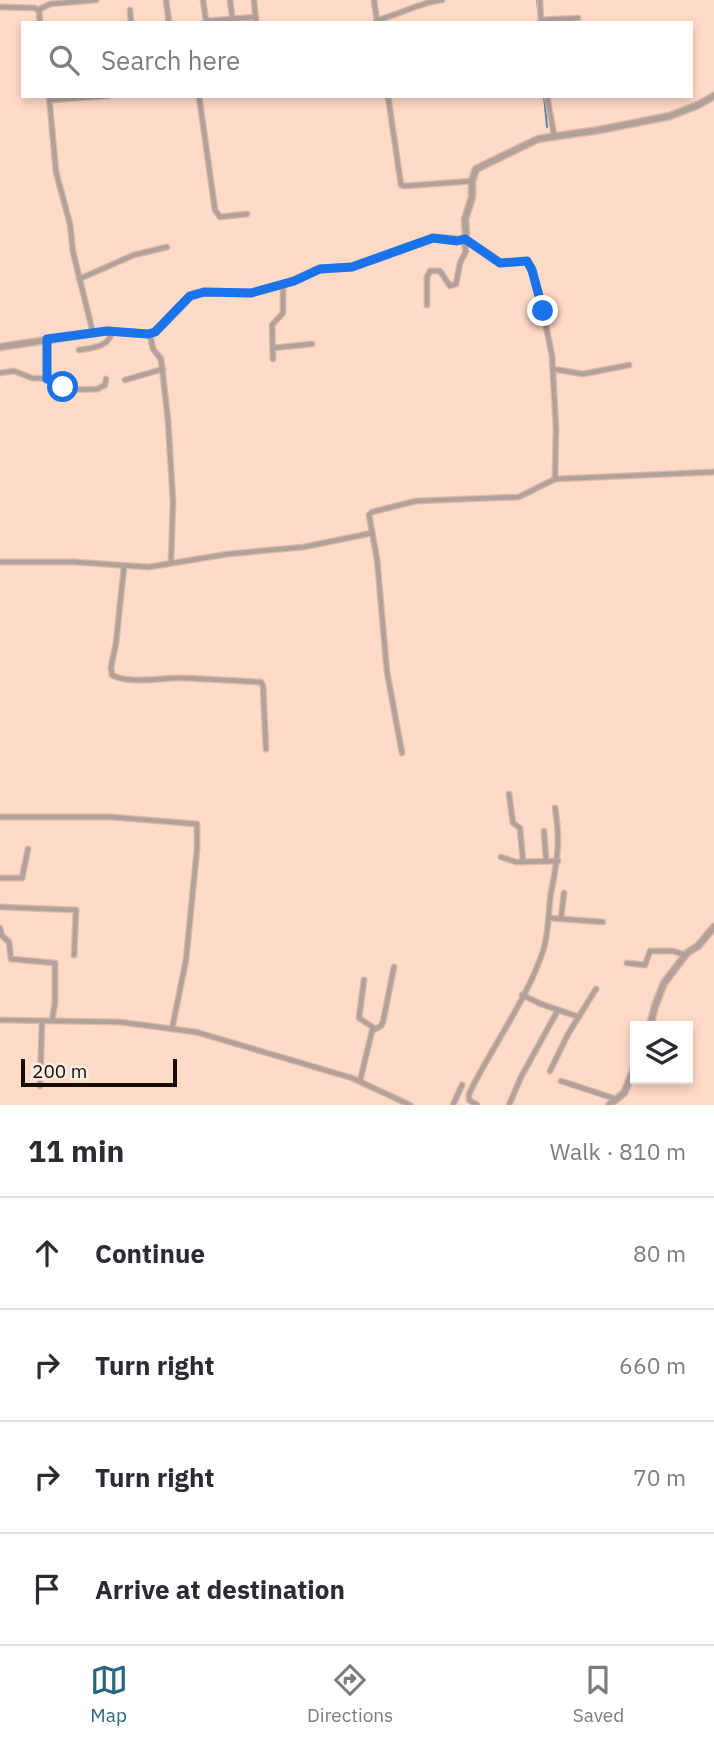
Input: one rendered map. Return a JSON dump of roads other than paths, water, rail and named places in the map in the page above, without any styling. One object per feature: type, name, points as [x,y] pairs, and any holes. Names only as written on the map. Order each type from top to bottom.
[{"type":"street","points":[[38,10],[50,4],[96,0]]},
{"type":"street","points":[[166,0],[169,21]]},
{"type":"street","points":[[202,0],[206,21]]},
{"type":"street","points":[[230,0],[232,21],[256,20],[254,0]]},
{"type":"street","points":[[374,0],[377,21]]},
{"type":"street","points":[[380,21],[432,1],[442,0]]},
{"type":"street","points":[[540,0],[541,21]]},
{"type":"street","points":[[0,7],[30,6],[38,10]]},
{"type":"street","points":[[38,10],[40,21]]},
{"type":"street","points":[[130,10],[131,21]]},
{"type":"street","points":[[550,21],[578,18]]},
{"type":"street","points":[[427,305],[427,277],[430,271],[440,271],[451,287],[456,284],[460,263],[466,251],[465,219],[472,197],[472,181],[476,169],[538,139],[657,119],[684,111],[714,96]]},
{"type":"street","points":[[49,98],[56,172],[70,224],[72,253],[93,333]]},
{"type":"street","points":[[200,98],[215,210],[220,217],[247,214]]},
{"type":"street","points":[[388,98],[401,185],[472,181]]},
{"type":"street","points":[[547,98],[554,135]]},
{"type":"street","points":[[0,346],[112,331],[150,334],[161,328],[190,296],[204,292],[251,293],[320,269],[352,267],[433,238],[464,239],[500,263],[524,261],[530,264],[547,326],[553,369],[555,479]]},
{"type":"street","points":[[79,279],[134,255],[167,247]]},
{"type":"street","points":[[273,359],[272,325],[284,310],[283,284]]},
{"type":"street","points":[[79,350],[107,342],[111,339],[112,331]]},
{"type":"street","points":[[150,334],[153,349],[160,356],[163,369],[172,466],[171,562]]},
{"type":"street","points":[[47,339],[47,379]]},
{"type":"street","points":[[272,348],[312,344]]},
{"type":"street","points":[[553,369],[583,374],[629,365]]},
{"type":"street","points":[[125,380],[163,369]]},
{"type":"street","points":[[0,373],[14,371],[32,378],[60,381],[66,390],[103,387],[106,379]]},
{"type":"street","points":[[402,753],[387,672],[380,582],[369,515],[378,509],[416,501],[519,497],[555,479],[714,472]]},
{"type":"street","points":[[0,562],[74,562],[149,567],[171,562],[276,551],[372,533]]},
{"type":"street","points":[[124,566],[112,675],[119,678],[160,681],[181,678],[261,682],[266,748]]},
{"type":"street","points":[[509,794],[513,823],[520,828],[523,862]]},
{"type":"street","points":[[468,1097],[542,953],[558,861],[555,808]]},
{"type":"street","points":[[0,817],[107,817],[197,824],[186,960],[172,1029]]},
{"type":"street","points":[[544,831],[546,859]]},
{"type":"street","points":[[0,878],[23,877],[28,849]]},
{"type":"street","points":[[500,857],[513,862],[546,859],[558,861]]},
{"type":"street","points":[[561,918],[564,893]]},
{"type":"street","points":[[0,907],[75,909],[74,955]]},
{"type":"street","points":[[548,918],[603,922]]},
{"type":"street","points":[[651,1021],[660,990],[686,955],[701,944],[714,927]]},
{"type":"street","points":[[0,928],[2,937],[9,942],[11,959],[55,963],[52,1021]]},
{"type":"street","points":[[627,963],[645,965],[650,951],[673,951],[686,955]]},
{"type":"street","points":[[360,1081],[371,1033],[382,1025],[394,967]]},
{"type":"street","points":[[364,980],[359,1018],[375,1028]]},
{"type":"street","points":[[550,1071],[596,989]]},
{"type":"street","points":[[522,995],[579,1017]]},
{"type":"street","points":[[509,1105],[520,1077],[558,1010]]},
{"type":"street","points":[[0,1020],[120,1022],[207,1034],[360,1081],[411,1105]]},
{"type":"street","points":[[40,1086],[43,1021]]},
{"type":"street","points":[[609,1105],[617,1100],[630,1080]]},
{"type":"street","points":[[561,1081],[617,1100]]},
{"type":"street","points":[[453,1105],[463,1085]]},
{"type":"street","points":[[459,1093],[477,1105]]},
{"type":"waterway","points":[[537,0],[539,18]]},
{"type":"waterway","points":[[544,98],[547,127]]}]
